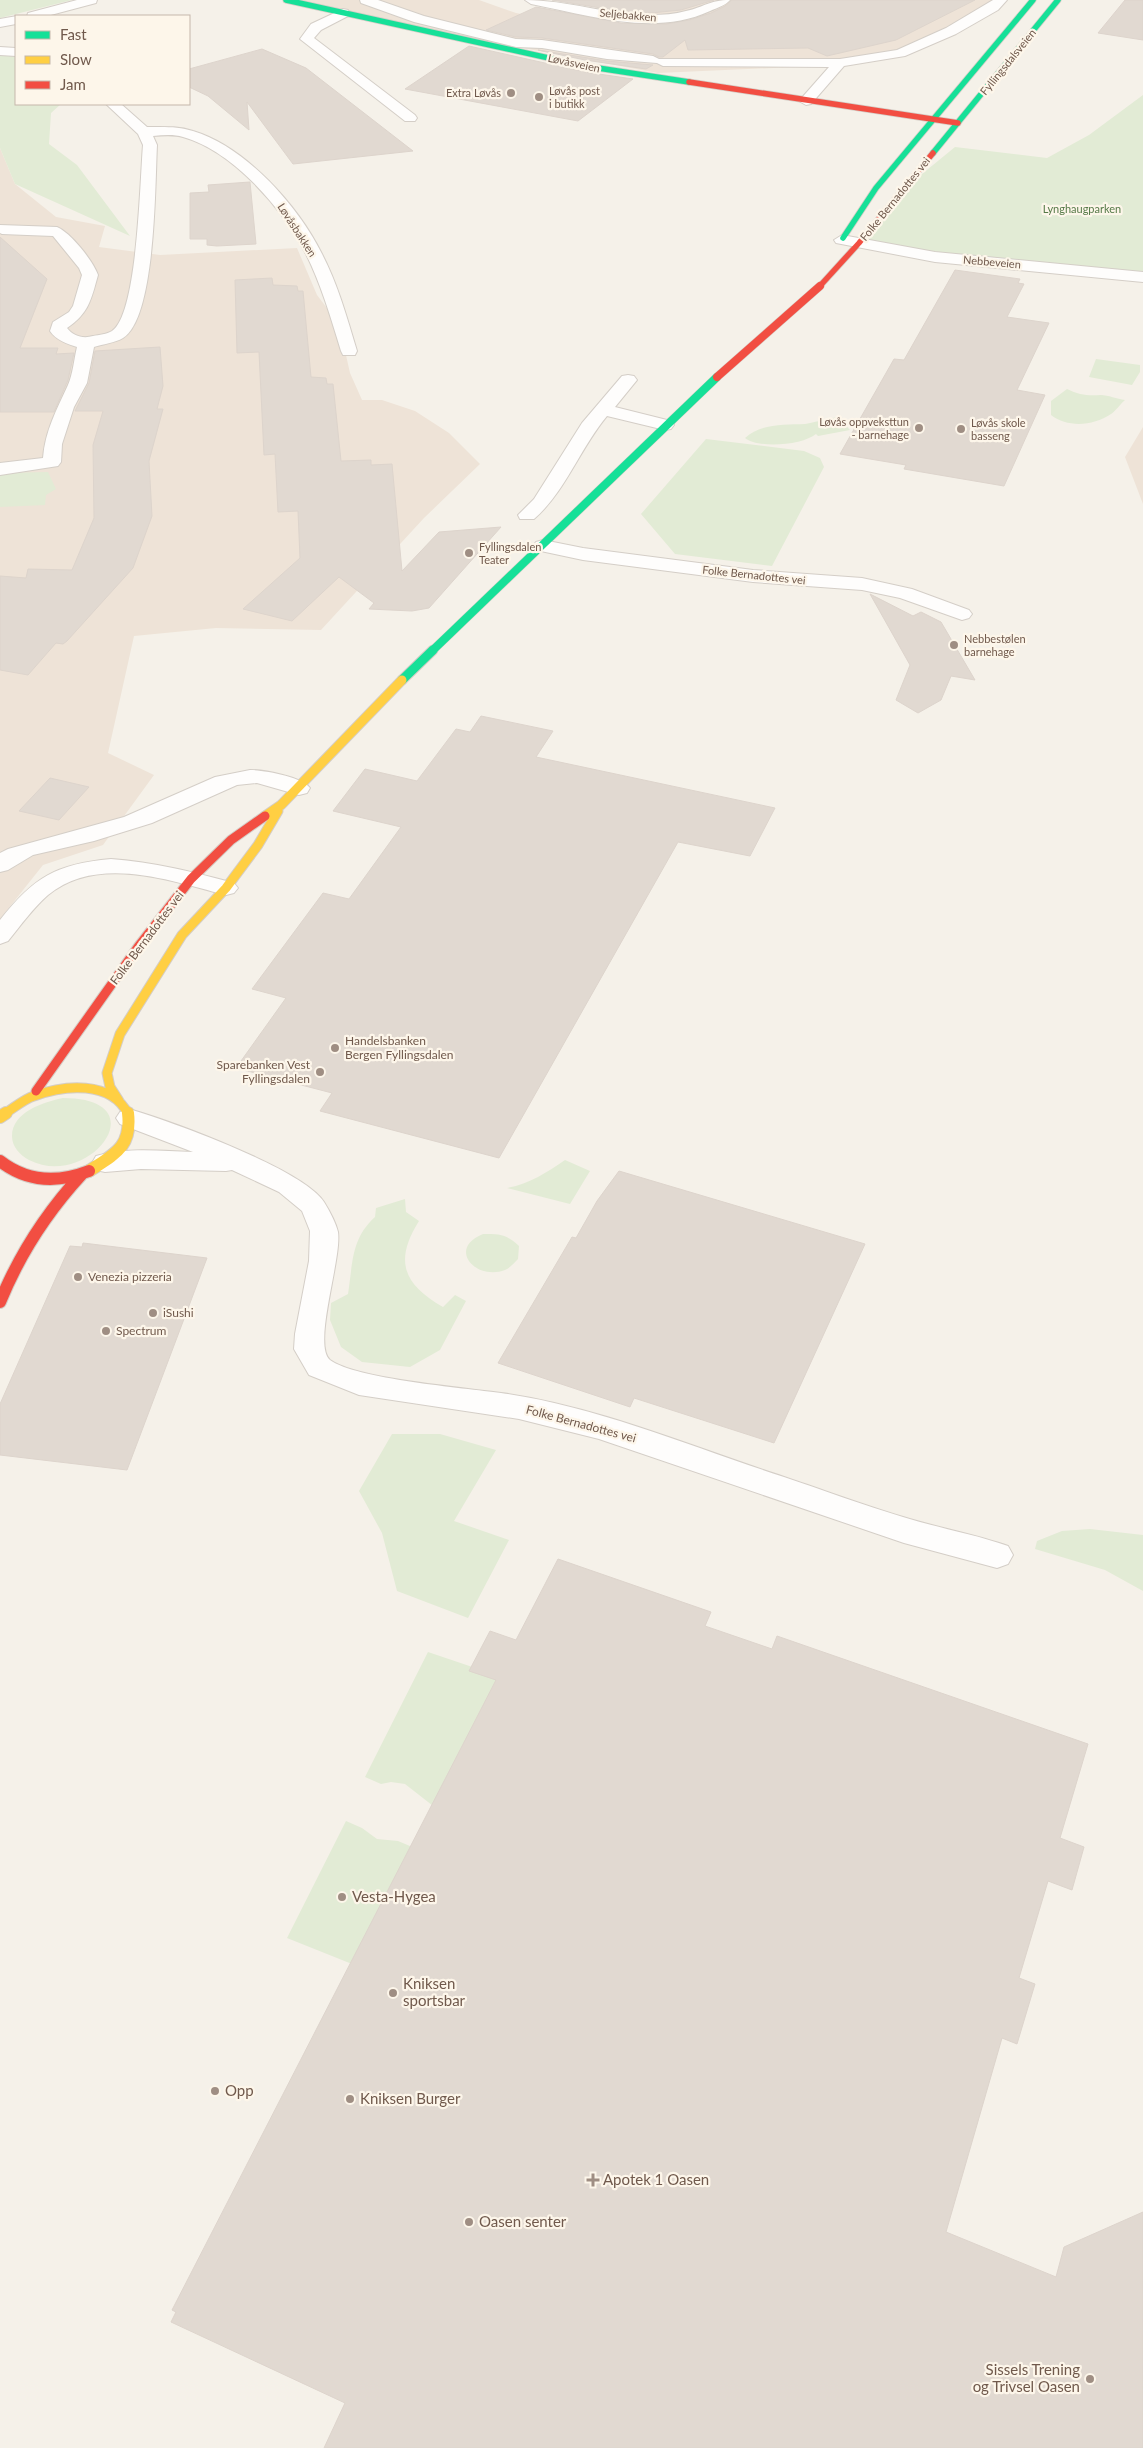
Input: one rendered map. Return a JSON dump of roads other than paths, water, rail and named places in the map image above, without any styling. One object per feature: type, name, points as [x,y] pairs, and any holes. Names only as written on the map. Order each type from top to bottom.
[{"type":"main road","name":"Fyllingsdalsveien","points":[[935,116],[1033,0]]},
{"type":"main road","name":"Fyllingsdalsveien","points":[[958,123],[1058,0]]},
{"type":"main road","name":"Løvåsveien","points":[[294,1],[585,66],[806,101],[935,116],[958,123]]},
{"type":"main road","name":"Folke Bernadottes vei","points":[[839,244],[876,188],[935,116]]},
{"type":"main road","name":"Folke Bernadottes vei","points":[[36,1092],[138,947],[191,879],[231,840],[281,805],[396,686],[543,546],[665,425],[765,333],[817,289],[859,243],[958,123]]},
{"type":"main road","name":"Folke Bernadottes vei","points":[[765,333],[792,294]]},
{"type":"main road","name":"Folke Bernadottes vei","points":[[124,1110],[110,1087],[107,1074],[120,1034],[182,935],[226,888],[258,846],[281,805]]},
{"type":"main road","points":[[0,1117],[21,1098],[36,1092],[53,1087],[83,1086],[109,1094],[124,1110],[129,1130],[125,1142],[117,1153],[94,1169],[58,1199],[32,1234],[18,1257],[0,1302]]},
{"type":"main road","points":[[1,1163],[23,1175],[37,1178],[67,1178],[94,1169]]},
{"type":"street","points":[[37,15],[91,0]]},
{"type":"street","name":"Løvåsveien","points":[[366,0],[419,19],[516,43],[542,44],[658,61],[840,63],[854,63],[907,50],[951,31],[993,7],[1001,0]]},
{"type":"street","name":"Seljebakken","points":[[531,0],[612,14],[660,18],[688,15],[724,0]]},
{"type":"street","points":[[343,13],[316,27],[307,39],[410,118]]},
{"type":"street","points":[[0,23],[15,20]]},
{"type":"street","points":[[0,51],[15,52]]},
{"type":"street","points":[[806,101],[840,63]]},
{"type":"street","points":[[2,229],[52,230],[59,233],[87,267],[90,274],[81,306],[76,315],[59,326],[58,331],[66,338],[86,344],[118,334],[129,319],[143,257],[151,153],[144,132],[114,105]]},
{"type":"street","name":"Løvåsbakken","points":[[144,132],[171,130],[192,135],[219,148],[277,198],[314,253],[349,351]]},
{"type":"street","name":"Nebbeveien","points":[[839,244],[859,243],[935,257],[1143,276]]},
{"type":"street","points":[[0,470],[52,462],[53,444],[66,407],[78,383],[86,344]]},
{"type":"street","points":[[527,515],[541,503],[588,427],[602,408],[628,380]]},
{"type":"street","points":[[602,408],[665,425]]},
{"type":"street","name":"Folke Bernadottes vei","points":[[543,546],[583,554],[754,576],[862,584],[905,593],[962,614]]},
{"type":"street","points":[[0,865],[6,859],[33,849],[90,835],[165,810],[231,779],[245,776],[268,779],[299,788]]},
{"type":"street","points":[[0,936],[31,898],[46,885],[68,873],[112,866],[153,871],[226,888]]},
{"type":"street","points":[[124,1110],[240,1162]]},
{"type":"street","points":[[94,1169],[141,1160],[240,1162]]},
{"type":"street","name":"Folke Bernadottes vei","points":[[240,1162],[289,1185],[313,1206],[324,1231],[323,1261],[309,1334],[309,1349],[319,1367],[359,1384],[518,1407],[601,1428],[904,1530],[997,1555]]},
{"type":"place","name":"Extra Løvås","points":[[511,93]]},
{"type":"place","name":"Løvås post i butikk","points":[[539,97]]},
{"type":"place","name":"Løvås oppveksttun - barnehage","points":[[919,428]]},
{"type":"place","name":"Løvås skole basseng","points":[[961,429]]},
{"type":"place","name":"Fyllingsdalen Teater","points":[[469,553]]},
{"type":"place","name":"Nebbestølen barnehage","points":[[954,645]]},
{"type":"place","name":"Handelsbanken Bergen Fyllingsdalen","points":[[335,1048]]},
{"type":"place","name":"Sparebanken Vest Fyllingsdalen","points":[[320,1072]]},
{"type":"place","name":"Venezia pizzeria","points":[[78,1277]]},
{"type":"place","name":"iSushi","points":[[153,1313]]},
{"type":"place","name":"Spectrum","points":[[106,1331]]},
{"type":"place","name":"Vesta-Hygea","points":[[342,1897]]},
{"type":"place","name":"Kniksen sportsbar","points":[[393,1993]]},
{"type":"place","name":"Opp","points":[[215,2091]]},
{"type":"place","name":"Kniksen Burger","points":[[350,2099]]},
{"type":"place","name":"Apotek 1 Oasen","points":[[593,2180]]},
{"type":"place","name":"Oasen senter","points":[[469,2222]]},
{"type":"place","name":"Sissels Trening og Trivsel Oasen","points":[[1090,2379]]},
{"type":"park label","name":"Lynghaugparken","points":[[1082,209]]}]
